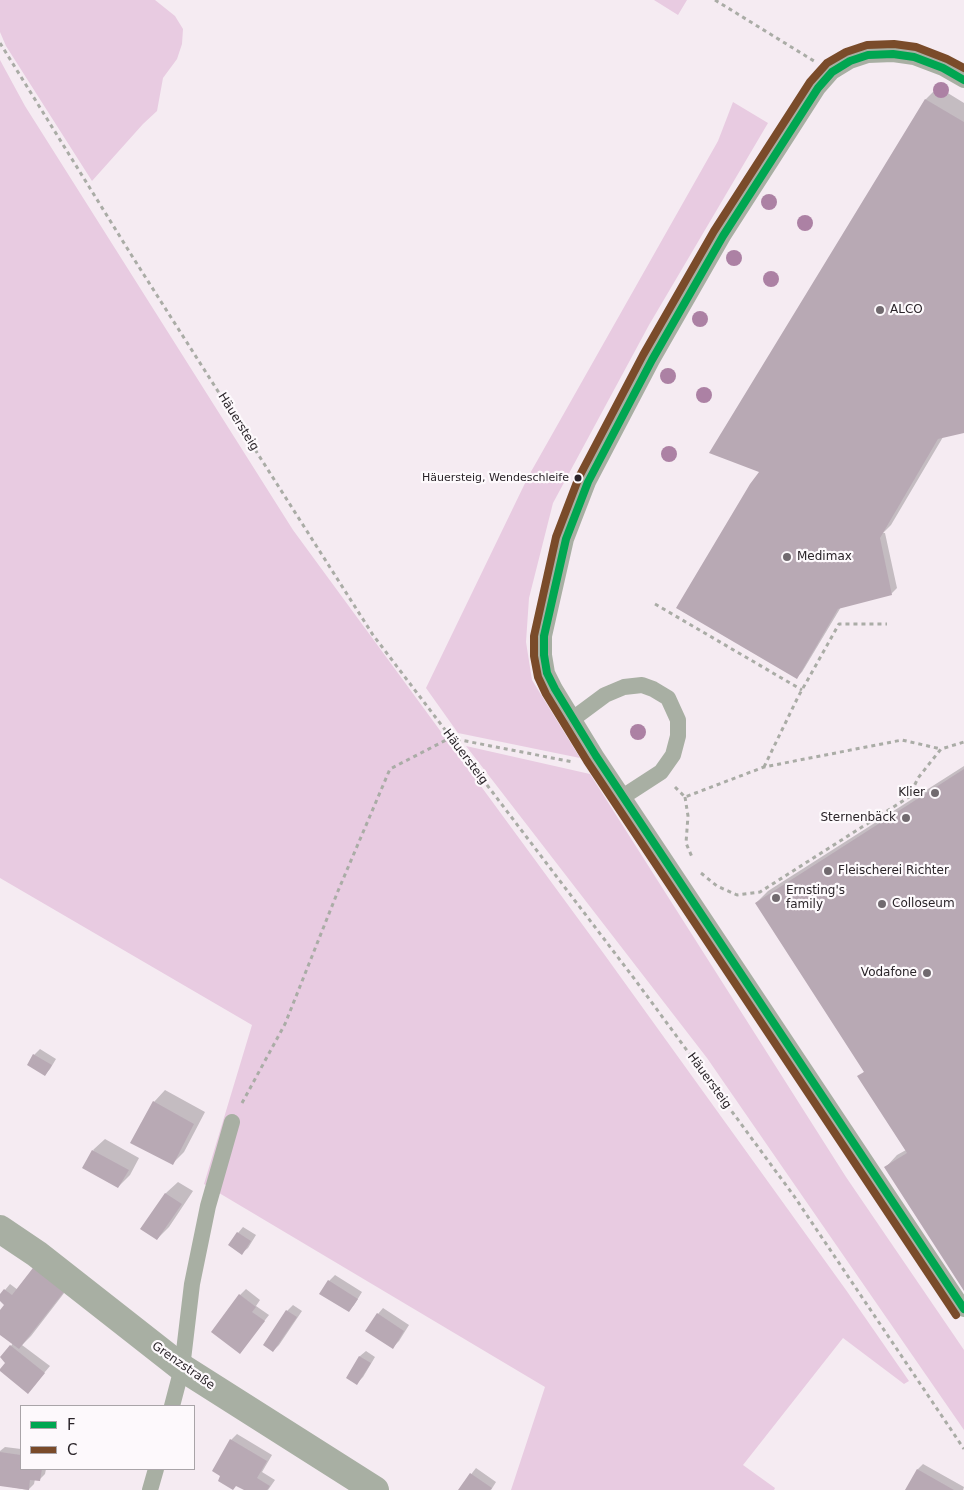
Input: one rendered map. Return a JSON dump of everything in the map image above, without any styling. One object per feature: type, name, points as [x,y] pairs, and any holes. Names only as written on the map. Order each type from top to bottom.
[{"type":"street","name":"Grenzstraße","points":[[0,1229],[37,1254],[182,1368],[374,1490]]},
{"type":"lane","points":[[964,80],[943,68],[914,56],[893,54],[868,55],[850,61],[832,72],[818,88],[723,236],[652,360],[588,482],[566,539],[544,636],[544,655],[547,673],[604,768],[964,1308]]},
{"type":"lane","points":[[574,718],[606,695],[624,687],[642,685],[668,698],[678,720],[678,736],[673,755],[661,772],[624,796]]},
{"type":"lane","points":[[172,1405],[182,1368],[192,1284],[208,1206],[232,1122]]},
{"type":"lane","points":[[150,1490],[156,1470]]},
{"type":"path","points":[[715,0],[832,72]]},
{"type":"path","name":"Häuersteig","points":[[0,43],[137,265],[373,635],[636,981],[794,1196],[964,1449]]},
{"type":"path","points":[[655,604],[802,690]]},
{"type":"path","points":[[764,767],[798,697],[839,624],[887,624]]},
{"type":"path","points":[[232,1122],[285,1024],[338,891],[390,769],[450,738],[604,768]]},
{"type":"path","points":[[685,797],[764,767],[902,740],[941,748],[964,742]]},
{"type":"path","points":[[696,867],[716,886],[737,895],[760,892],[909,797],[918,778],[941,748]]},
{"type":"path","points":[[661,772],[685,797],[688,816],[686,843],[692,859]]},
{"type":"shaded area","points":[[0,0],[155,0],[175,16],[183,29],[182,44],[177,59],[163,78],[157,111],[92,181],[6,46],[0,32]]},
{"type":"shaded area","points":[[654,0],[687,0],[678,15]]},
{"type":"shaded area","points":[[0,60],[25,106],[293,530],[604,954],[846,1290],[909,1381],[904,1384],[843,1338],[743,1465],[775,1488],[774,1490],[511,1490],[545,1387],[204,1184],[252,1025],[0,878]]},
{"type":"shaded area","points":[[733,102],[768,123],[649,325],[553,503],[529,598],[526,642],[532,680],[580,758],[458,733],[426,688],[528,477],[718,141]]},
{"type":"shaded area","points":[[466,746],[590,774],[846,1177],[964,1350],[964,1430],[707,1058]]},
{"type":"building","name":"ALCO","points":[[925,99],[964,122],[964,433],[938,439],[880,538],[892,595],[838,609],[797,679],[676,608],[759,472],[709,453]]},
{"type":"building","points":[[964,769],[964,1291],[884,1167],[907,1153],[857,1076],[864,1072],[755,903]]},
{"type":"building","points":[[33,1054],[52,1065],[45,1076],[27,1065]]},
{"type":"building","points":[[153,1101],[194,1124],[173,1165],[130,1143]]},
{"type":"building","points":[[92,1150],[129,1170],[118,1188],[82,1168]]},
{"type":"building","points":[[165,1193],[182,1204],[157,1240],[140,1229]]},
{"type":"building","points":[[237,1232],[251,1241],[242,1255],[228,1245]]},
{"type":"building","points":[[36,1264],[67,1288],[19,1349],[0,1335],[0,1310],[4,1305],[0,1301],[0,1294],[4,1289],[12,1295]]},
{"type":"building","points":[[328,1280],[358,1299],[349,1312],[319,1294]]},
{"type":"building","points":[[239,1294],[256,1307],[252,1312],[265,1321],[240,1354],[211,1332]]},
{"type":"building","points":[[286,1310],[297,1317],[273,1352],[263,1345]]},
{"type":"building","points":[[377,1313],[404,1331],[393,1349],[365,1331]]},
{"type":"building","points":[[10,1345],[45,1373],[28,1394],[0,1371],[5,1363],[0,1357]]},
{"type":"building","points":[[359,1356],[371,1363],[357,1385],[346,1378]]},
{"type":"building","points":[[230,1439],[267,1461],[257,1478],[270,1486],[267,1490],[244,1490],[236,1486],[233,1490],[218,1481],[220,1476],[212,1471]]},
{"type":"building","points":[[0,1452],[20,1455],[20,1470],[42,1470],[40,1481],[30,1480],[29,1490],[0,1486]]},
{"type":"building","points":[[917,1469],[954,1490],[905,1490]]},
{"type":"building","points":[[470,1473],[492,1488],[490,1490],[458,1490]]},
{"type":"transit line","name":"C","points":[[956,1315],[587,761],[546,694],[538,677],[534,656],[534,636],[556,537],[579,477],[643,355],[714,231],[810,82],[827,63],[846,52],[867,45],[894,44],[916,47],[964,68]]},
{"type":"transit line","name":"F","points":[[964,80],[943,68],[914,57],[893,54],[868,55],[850,61],[832,72],[818,88],[723,236],[652,360],[588,482],[566,539],[544,636],[544,655],[547,673],[596,756],[964,1309]]},
{"type":"place","name":"ALCO","points":[[880,310]]},
{"type":"place","name":"Häuersteig, Wendeschleife","points":[[578,478]]},
{"type":"place","name":"Medimax","points":[[787,557]]},
{"type":"place","name":"Klier","points":[[935,793]]},
{"type":"place","name":"Sternenbäck","points":[[906,818]]},
{"type":"place","name":"Fleischerei Richter","points":[[828,871]]},
{"type":"place","name":"Ernsting's family","points":[[776,898]]},
{"type":"place","name":"Colloseum","points":[[882,904]]},
{"type":"place","name":"Vodafone","points":[[927,973]]}]
